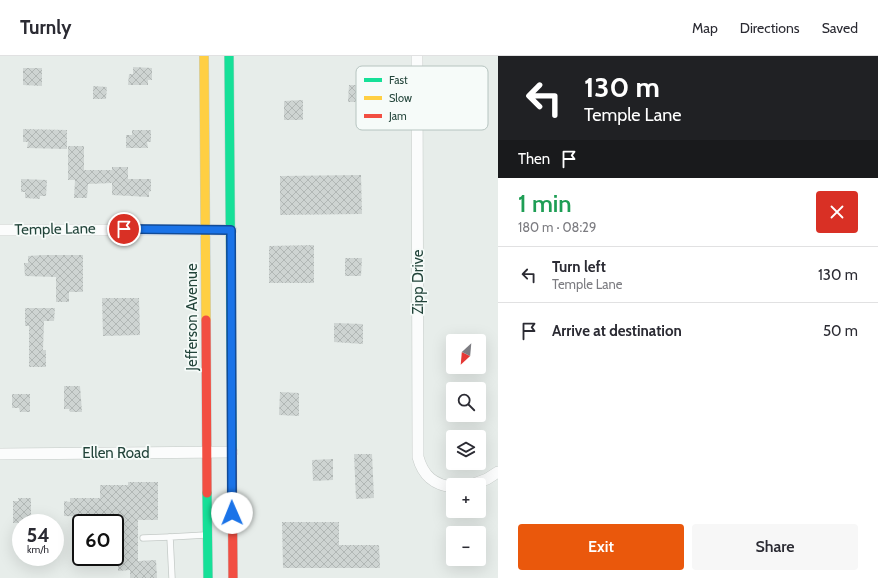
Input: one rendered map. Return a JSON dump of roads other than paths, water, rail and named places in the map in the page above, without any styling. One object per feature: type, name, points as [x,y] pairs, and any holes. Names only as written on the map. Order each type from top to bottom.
[{"type":"main road","name":"Jefferson Avenue","points":[[204,56],[208,578]]},
{"type":"main road","points":[[228,56],[231,230],[232,578]]},
{"type":"street","name":"Zipp Drive","points":[[417,56],[417,66]]},
{"type":"street","name":"Zipp Drive","points":[[417,130],[418,457],[426,475],[434,482],[446,486]]},
{"type":"street","name":"Temple Lane","points":[[0,230],[231,230]]},
{"type":"street","name":"Ellen Road","points":[[0,454],[232,452]]},
{"type":"street","points":[[486,479],[498,472]]},
{"type":"lane","points":[[143,538],[170,538],[190,535],[207,535]]},
{"type":"lane","points":[[170,538],[172,578]]}]
